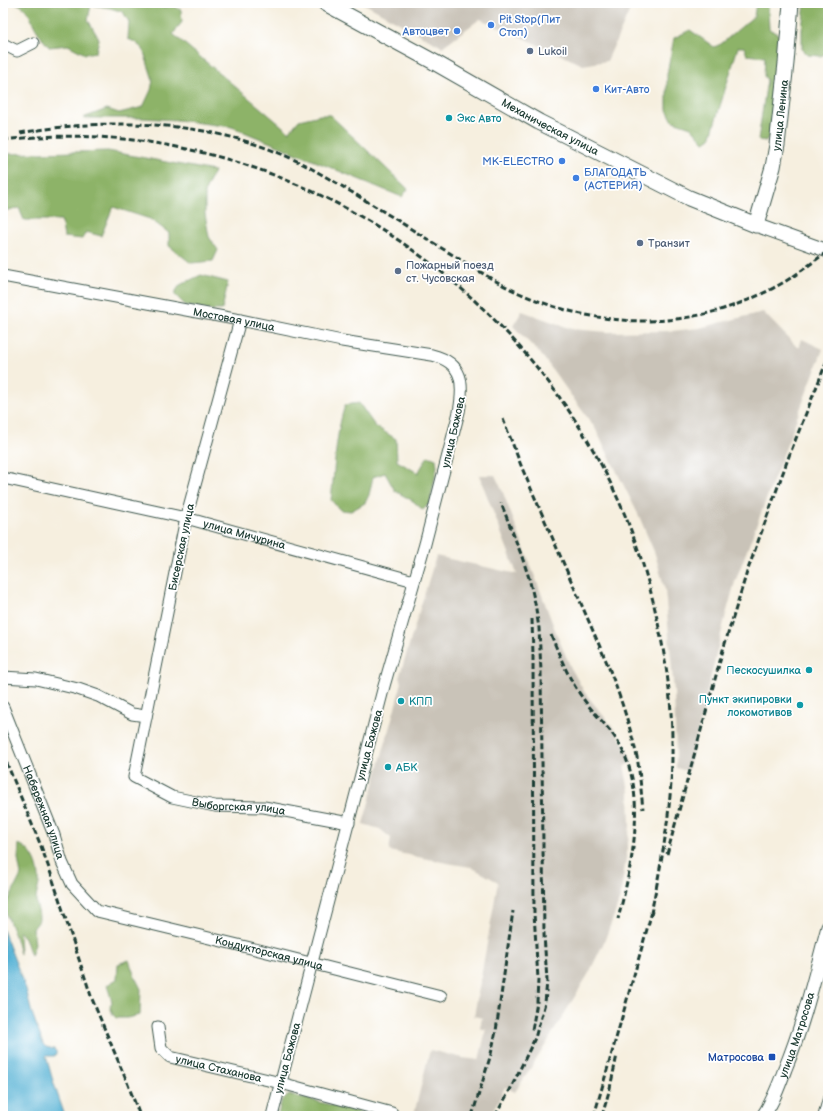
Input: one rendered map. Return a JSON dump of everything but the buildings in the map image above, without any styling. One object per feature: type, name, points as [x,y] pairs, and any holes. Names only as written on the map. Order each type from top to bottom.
[{"type":"main road","name":"Механическая улица","points":[[325,3],[572,139],[689,198],[756,225]]},
{"type":"main road","name":"улица Ленина","points":[[756,225],[778,145],[791,3]]},
{"type":"street","points":[[3,44],[17,51],[32,43]]},
{"type":"street","name":"Механическая улица","points":[[756,225],[828,251]]},
{"type":"street","name":"Мостовая улица","points":[[3,276],[240,320],[342,341],[436,356],[450,363],[455,367],[459,374]]},
{"type":"street","name":"Бисерская улица","points":[[134,777],[186,518],[240,320]]},
{"type":"street","name":"улица Бажова","points":[[272,1116],[384,686],[414,581],[459,412],[462,383],[459,374]]},
{"type":"street","name":"улица Мичурина","points":[[3,478],[186,518],[414,581]]},
{"type":"street","points":[[3,677],[36,679],[78,689],[98,696],[132,714],[146,716]]},
{"type":"street","name":"Набережная улица","points":[[3,707],[54,835],[62,862],[72,884],[97,911]]},
{"type":"street","name":"Выборгская улица","points":[[134,777],[172,797],[215,806],[264,807],[348,823]]},
{"type":"street","name":"Кондукторская улица","points":[[97,911],[441,996]]},
{"type":"street","name":"улица Матросова","points":[[763,1116],[773,1100],[792,1053],[806,1012],[828,928]]},
{"type":"street","name":"улица Стаханова","points":[[158,1027],[161,1048],[170,1057],[281,1083],[392,1113]]},
{"type":"street","points":[[824,1116],[828,1101]]},
{"type":"shaded area","points":[[363,3],[633,3],[607,61],[583,65],[480,19],[442,47]]},
{"type":"shaded area","points":[[522,311],[572,329],[608,332],[672,331],[699,328],[763,312],[797,347],[799,347],[802,339],[823,349],[735,582],[688,771],[676,768],[674,692],[665,590],[655,554],[639,516],[595,428],[543,357],[513,326]]},
{"type":"shaded area","points":[[479,475],[495,475],[571,668],[585,693],[615,730],[627,750],[632,762],[624,766],[629,791],[630,826],[620,898],[604,942],[589,973],[515,1092],[505,1087],[489,1116],[415,1116],[414,1114],[430,1050],[463,1058],[479,1060],[486,1030],[480,1028],[482,1018],[474,1016],[498,882],[471,867],[389,851],[391,838],[380,829],[363,824],[402,682],[399,678],[436,556],[517,574]]},
{"type":"green space","points":[[16,3],[157,3],[163,8],[172,5],[181,10],[182,22],[173,34],[289,132],[299,120],[320,115],[330,115],[408,189],[402,197],[232,127],[177,120],[142,118],[83,118],[107,109],[119,113],[143,107],[151,90],[153,80],[143,49],[135,42],[128,39],[129,22],[123,12],[91,5],[88,20],[99,39],[96,52],[85,54],[68,45],[49,47],[35,28],[25,9]]},
{"type":"green space","points":[[756,3],[769,3],[769,29],[778,34],[780,46],[770,134],[766,141],[758,140],[767,80],[764,76],[765,57],[747,55],[744,47],[738,47],[710,139],[704,142],[691,127],[673,121],[667,110],[667,74],[674,38],[690,30],[714,47],[721,44],[754,16]]},
{"type":"green space","points":[[805,3],[828,3],[828,53],[820,56],[808,55],[802,49],[802,29]]},
{"type":"green space","points":[[108,151],[214,171],[205,191],[205,214],[209,237],[218,250],[213,261],[191,263],[169,246],[169,233],[150,219],[113,207],[101,236],[86,232],[82,239],[64,237],[61,220],[24,220],[19,208],[3,211],[3,154]]},
{"type":"green space","points":[[201,275],[228,282],[222,310],[208,310],[185,305],[174,294],[180,285]]},
{"type":"green space","points":[[359,403],[375,426],[396,439],[397,461],[418,473],[428,456],[436,459],[437,467],[430,503],[423,510],[413,501],[395,491],[385,473],[373,477],[369,495],[365,503],[351,511],[340,510],[331,500],[337,440],[345,405]]},
{"type":"green space","points":[[19,844],[29,851],[35,861],[39,878],[36,900],[39,920],[33,929],[35,944],[31,956],[25,938],[19,931],[20,954],[4,903],[9,899],[21,875],[18,859]]},
{"type":"green space","points":[[129,960],[141,989],[140,1015],[127,1018],[116,1018],[113,1015],[110,1006],[112,1002],[107,985],[117,979],[118,964]]},
{"type":"green space","points":[[289,1095],[375,1116],[278,1116],[282,1101]]},
{"type":"water","points":[[3,930],[26,989],[31,1010],[43,1044],[46,1047],[56,1051],[56,1055],[54,1056],[46,1056],[65,1116],[3,1116]]},
{"type":"railway","points":[[20,133],[57,128],[133,124],[170,126],[208,132],[244,141],[280,153],[314,170],[481,272],[519,293],[553,306],[587,315],[621,320],[654,321],[688,317],[721,310],[754,298],[786,281],[828,251]]},
{"type":"railway","points":[[3,140],[113,138],[219,157],[320,195],[413,250],[495,320],[564,403],[617,498],[653,601],[661,636],[669,689],[672,724],[672,764],[669,807],[651,913]]},
{"type":"railway","points":[[667,854],[723,650],[747,572],[789,456],[828,358]]},
{"type":"railway","points":[[503,419],[522,468],[616,686],[628,721],[637,757],[643,809]]},
{"type":"railway","points":[[495,1116],[510,1090],[535,1038],[545,1003],[547,981],[544,934],[541,672],[539,628],[529,578],[501,503]]},
{"type":"railway","points":[[532,619],[534,913],[538,979],[537,1002],[532,1030]]},
{"type":"railway","points":[[551,635],[577,690],[616,739],[626,759],[633,781],[635,828],[628,875],[618,919]]},
{"type":"railway","points":[[3,754],[41,846],[92,999],[140,1116]]},
{"type":"railway","points":[[594,1116],[653,908]]},
{"type":"railway","points":[[472,1116],[491,1054],[496,1031],[513,911]]},
{"type":"railway","points":[[602,1116],[617,1055]]},
{"type":"place","name":"Pit Stop(Пит Стоп)","points":[[491,25]]},
{"type":"place","name":"Автоцвет","points":[[457,31]]},
{"type":"place","name":"Lukoil","points":[[530,51]]},
{"type":"place","name":"Кит-Авто","points":[[596,89]]},
{"type":"place","name":"Экс Авто","points":[[449,118]]},
{"type":"place","name":"MK-ELECTRO","points":[[562,161]]},
{"type":"place","name":"БЛАГОДАТЬ (АСТЕРИЯ)","points":[[576,178]]},
{"type":"place","name":"Транзит","points":[[640,243]]},
{"type":"place","name":"Пожарный поезд ст. Чусовская","points":[[398,271]]},
{"type":"place","name":"Пескосушилка","points":[[809,670]]},
{"type":"place","name":"КПП","points":[[401,701]]},
{"type":"place","name":"Пункт экипировки локомотивов","points":[[800,705]]},
{"type":"place","name":"АБК","points":[[388,767]]},
{"type":"place","name":"Матросова","points":[[772,1057]]}]
